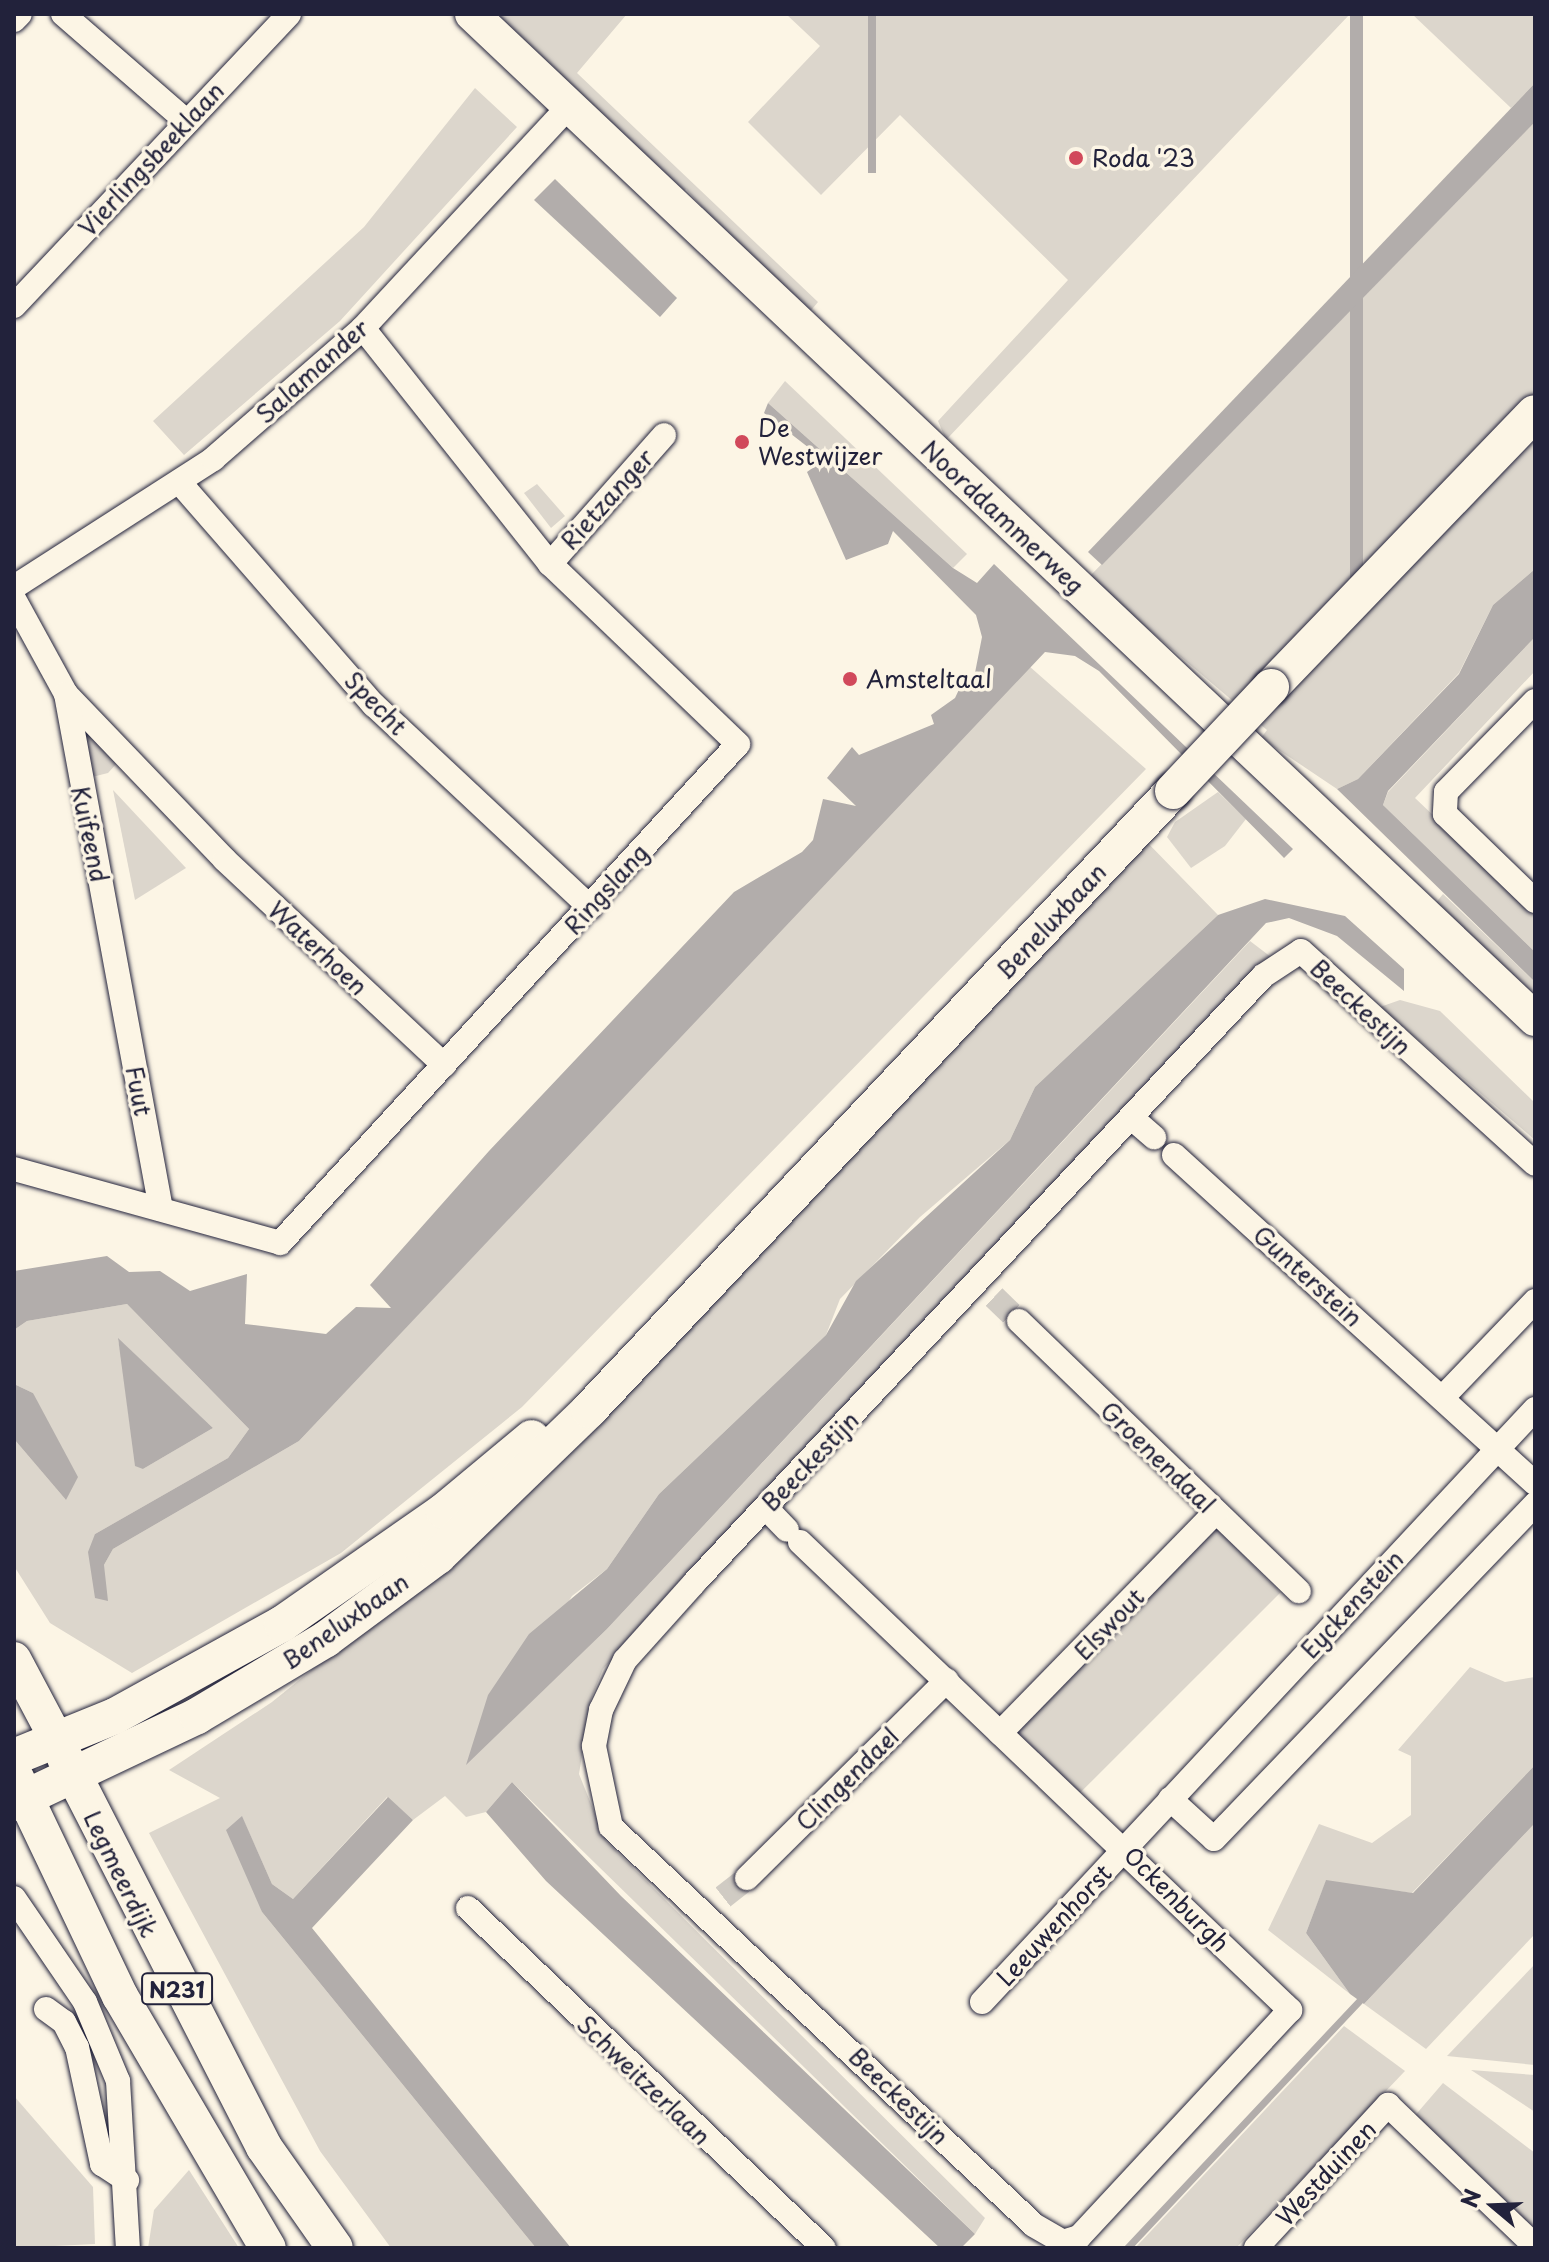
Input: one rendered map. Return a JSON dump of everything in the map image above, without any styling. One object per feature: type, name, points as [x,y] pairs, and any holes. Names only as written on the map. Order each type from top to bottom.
[{"type":"main road","name":"Beneluxbaan","points":[[1483,464],[1535,394]]},
{"type":"main road","name":"Beneluxbaan","points":[[18,1792],[74,1780],[197,1716],[373,1605],[513,1487],[1483,464],[1535,413]]},
{"type":"main road","name":"Beneluxbaan","points":[[14,1757],[58,1742],[282,1624],[444,1511],[579,1396],[617,1376]]},
{"type":"main road","name":"Legmeerdijk","points":[[58,1742],[74,1780],[264,2147],[335,2248]]},
{"type":"main road","name":"N231","points":[[18,1792],[120,1996],[268,2248]]},
{"type":"street","points":[[14,20],[20,14]]},
{"type":"street","points":[[63,14],[185,120]]},
{"type":"street","name":"Vierlingsbeeklaan","points":[[14,306],[185,120],[289,14]]},
{"type":"street","name":"Noorddammerweg","points":[[472,14],[1535,1019]]},
{"type":"street","name":"Salamander","points":[[14,587],[180,483],[363,328],[569,106]]},
{"type":"street","name":"Ringslang","points":[[14,1169],[280,1243],[738,744],[550,564],[363,328]]},
{"type":"street","name":"Rietzanger","points":[[550,564],[664,435]]},
{"type":"street","name":"Specht","points":[[180,483],[374,705],[590,907]]},
{"type":"street","name":"Kuifeend","points":[[14,599],[66,694],[196,827]]},
{"type":"street","name":"Kuifeend","points":[[66,694],[117,974]]},
{"type":"street","points":[[1535,701],[1446,792],[1445,814],[1535,901]]},
{"type":"street","name":"Waterhoen","points":[[196,827],[444,1065]]},
{"type":"street","name":"Beeckestijn","points":[[1034,2225],[715,1905],[611,1827],[594,1746],[625,1660],[766,1508],[987,1290],[1133,1119],[1263,976],[1301,951],[1535,1164]]},
{"type":"street","name":"Fuut","points":[[117,974],[161,1209]]},
{"type":"street","points":[[1133,1119],[1154,1137]]},
{"type":"street","name":"Gunterstein","points":[[1174,1155],[1535,1483]]},
{"type":"street","points":[[1443,1397],[1535,1301]]},
{"type":"street","name":"Groenendaal","points":[[1019,1321],[1299,1591]]},
{"type":"street","name":"Eyckenstein","points":[[1126,1848],[1535,1409]]},
{"type":"street","points":[[1170,1799],[1214,1839],[1535,1504]]},
{"type":"street","name":"Ockenburgh","points":[[766,1508],[1000,1733],[1126,1848],[1290,2010],[1079,2237],[1063,2242],[1034,2225]]},
{"type":"street","name":"Elswout","points":[[1000,1733],[1216,1512]]},
{"type":"street","name":"Legmeerdijk","points":[[14,1659],[58,1742]]},
{"type":"street","name":"Clingendael","points":[[747,1878],[947,1680]]},
{"type":"street","name":"Leeuwenhorst","points":[[982,2002],[1126,1848]]},
{"type":"street","points":[[14,1898],[103,2037],[118,2081],[127,2180],[128,2248]]},
{"type":"street","name":"Schweitzerlaan","points":[[468,1908],[824,2248]]},
{"type":"street","points":[[46,2009],[64,2022],[77,2047],[102,2164],[127,2180]]},
{"type":"street","name":"Westduinen","points":[[1256,2248],[1388,2105],[1535,2246]]},
{"type":"shaded area","points":[[494,14],[627,14],[577,73],[818,302],[803,320],[686,189],[676,199]]},
{"type":"shaded area","name":"Roda '23","points":[[786,14],[1350,14],[946,440],[938,421],[1068,280],[900,115],[821,195],[748,122],[820,46]]},
{"type":"shaded area","points":[[868,14],[876,14],[876,173],[868,173]]},
{"type":"shaded area","points":[[1350,14],[1363,14],[1363,601],[1350,601]]},
{"type":"shaded area","points":[[1412,14],[1535,14],[1535,83],[1511,108]]},
{"type":"shaded area","points":[[1535,83],[1535,122],[1102,565],[1088,552]]},
{"type":"shaded area","points":[[475,88],[517,127],[340,321],[184,455],[153,421],[364,227]]},
{"type":"shaded area","points":[[1535,122],[1535,569],[1493,605],[1459,673],[1358,779],[1337,789],[1261,738],[1267,730],[1088,578]]},
{"type":"shaded area","points":[[555,179],[677,298],[660,317],[534,200]]},
{"type":"shaded area","points":[[785,381],[967,554],[953,568],[768,403]]},
{"type":"shaded area","points":[[768,403],[953,568],[977,583],[994,564],[1293,849],[1284,858],[1099,671],[1075,656],[1045,652],[299,1441],[113,1549],[104,1565],[108,1601],[95,1598],[88,1552],[95,1534],[228,1458],[249,1429],[127,1304],[27,1321],[14,1330],[14,1271],[107,1256],[129,1272],[160,1271],[190,1291],[247,1274],[245,1324],[326,1334],[356,1307],[391,1308],[370,1285],[489,1151],[734,892],[802,852],[813,840],[823,799],[856,806],[827,778],[852,747],[859,755],[934,724],[931,715],[955,698],[963,681],[973,683],[982,637],[976,615],[893,531],[888,544],[846,560],[807,472],[818,464],[813,451],[764,413]]},
{"type":"shaded area","points":[[537,484],[565,516],[551,528],[524,493]]},
{"type":"shaded area","points":[[1535,569],[1535,637],[1388,791],[1383,805],[1535,952],[1535,982],[1337,789],[1358,779],[1459,674],[1493,605]]},
{"type":"shaded area","points":[[1535,637],[1535,671],[1415,798],[1535,912],[1535,952],[1383,805],[1388,792]]},
{"type":"shaded area","points":[[1029,666],[1146,769],[522,1407],[341,1553],[132,1673],[50,1623],[14,1566],[14,1439],[66,1500],[33,1393],[14,1384],[14,1330],[27,1321],[127,1304],[249,1429],[228,1458],[95,1534],[104,1565],[113,1549],[299,1441]],"holes":[[[118,1339],[213,1428],[143,1469]]]},
{"type":"shaded area","points":[[86,724],[118,762],[108,773],[88,778]]},
{"type":"shaded area","points":[[113,790],[186,868],[135,900]]},
{"type":"shaded area","points":[[1218,792],[1246,819],[1225,846],[1191,868],[1167,837],[1175,822]]},
{"type":"shaded area","points":[[1143,838],[1218,915],[1035,1087],[1010,1140],[920,1217],[840,1299],[826,1335],[659,1494],[607,1569],[572,1596],[467,1763],[607,1629],[1250,941],[1271,957],[1081,1172],[603,1669],[591,1699],[579,1774],[606,1841],[985,2218],[975,2234],[512,1782],[486,1812],[466,1817],[445,1796],[413,1820],[387,1797],[293,1899],[272,1884],[242,1817],[262,1912],[536,2248],[391,2248],[320,2151],[149,1833],[220,1798],[169,1770],[272,1702],[501,1517]]},
{"type":"shaded area","points":[[1443,894],[1535,982],[1535,1015],[1430,910]]},
{"type":"shaded area","points":[[1265,899],[1345,916],[1404,969],[1404,991],[1337,936],[1289,918],[1266,923],[607,1629],[466,1765],[488,1695],[529,1634],[607,1569],[659,1494],[826,1335],[856,1281],[1010,1140],[1035,1087],[1218,915]]},
{"type":"shaded area","points":[[1400,1000],[1440,1011],[1535,1103],[1535,1140],[1380,1007]]},
{"type":"shaded area","points":[[118,1338],[213,1428],[143,1469],[135,1466]]},
{"type":"shaded area","points":[[14,1384],[33,1393],[78,1477],[66,1500],[14,1439]]},
{"type":"shaded area","points":[[1214,1526],[1280,1592],[1077,1796],[1010,1730]]},
{"type":"shaded area","points":[[1470,1667],[1505,1682],[1535,1677],[1535,1765],[1412,1893],[1326,1881],[1306,1933],[1350,1994],[1268,1930],[1319,1824],[1372,1843],[1411,1815],[1411,1756],[1398,1750]]},
{"type":"shaded area","points":[[1535,1765],[1535,1823],[1364,2004],[1350,1994],[1306,1933],[1326,1880],[1413,1893]]},
{"type":"shaded area","points":[[512,1782],[621,1896],[975,2234],[961,2248],[940,2248],[546,1881],[486,1812]]},
{"type":"shaded area","points":[[388,1797],[413,1820],[312,1928],[571,2248],[536,2248],[262,1912],[226,1830],[242,1816],[272,1884],[293,1899]]},
{"type":"shaded area","points":[[1535,1823],[1535,1934],[1426,2049],[1364,2004]]},
{"type":"shaded area","points":[[1535,1964],[1535,2065],[1447,2056]]},
{"type":"shaded area","points":[[1344,2026],[1405,2071],[1236,2248],[1135,2248]]},
{"type":"shaded area","points":[[1471,2070],[1535,2075],[1535,2112]]},
{"type":"shaded area","points":[[1443,2083],[1535,2153],[1535,2235],[1412,2119]]},
{"type":"shaded area","points":[[14,2096],[93,2187],[95,2244],[14,2248]]},
{"type":"shaded area","points":[[189,2170],[239,2248],[148,2248],[154,2210]]},
{"type":"waterway","points":[[1127,2248],[1364,1996]]},
{"type":"tunnel","points":[[994,1297],[1019,1321]]},
{"type":"tunnel","points":[[723,1897],[747,1878]]},
{"type":"place","name":"Roda '23","points":[[1076,158]]},
{"type":"place","name":"De Westwijzer","points":[[742,442]]},
{"type":"place","name":"Amsteltaal","points":[[850,679]]}]
